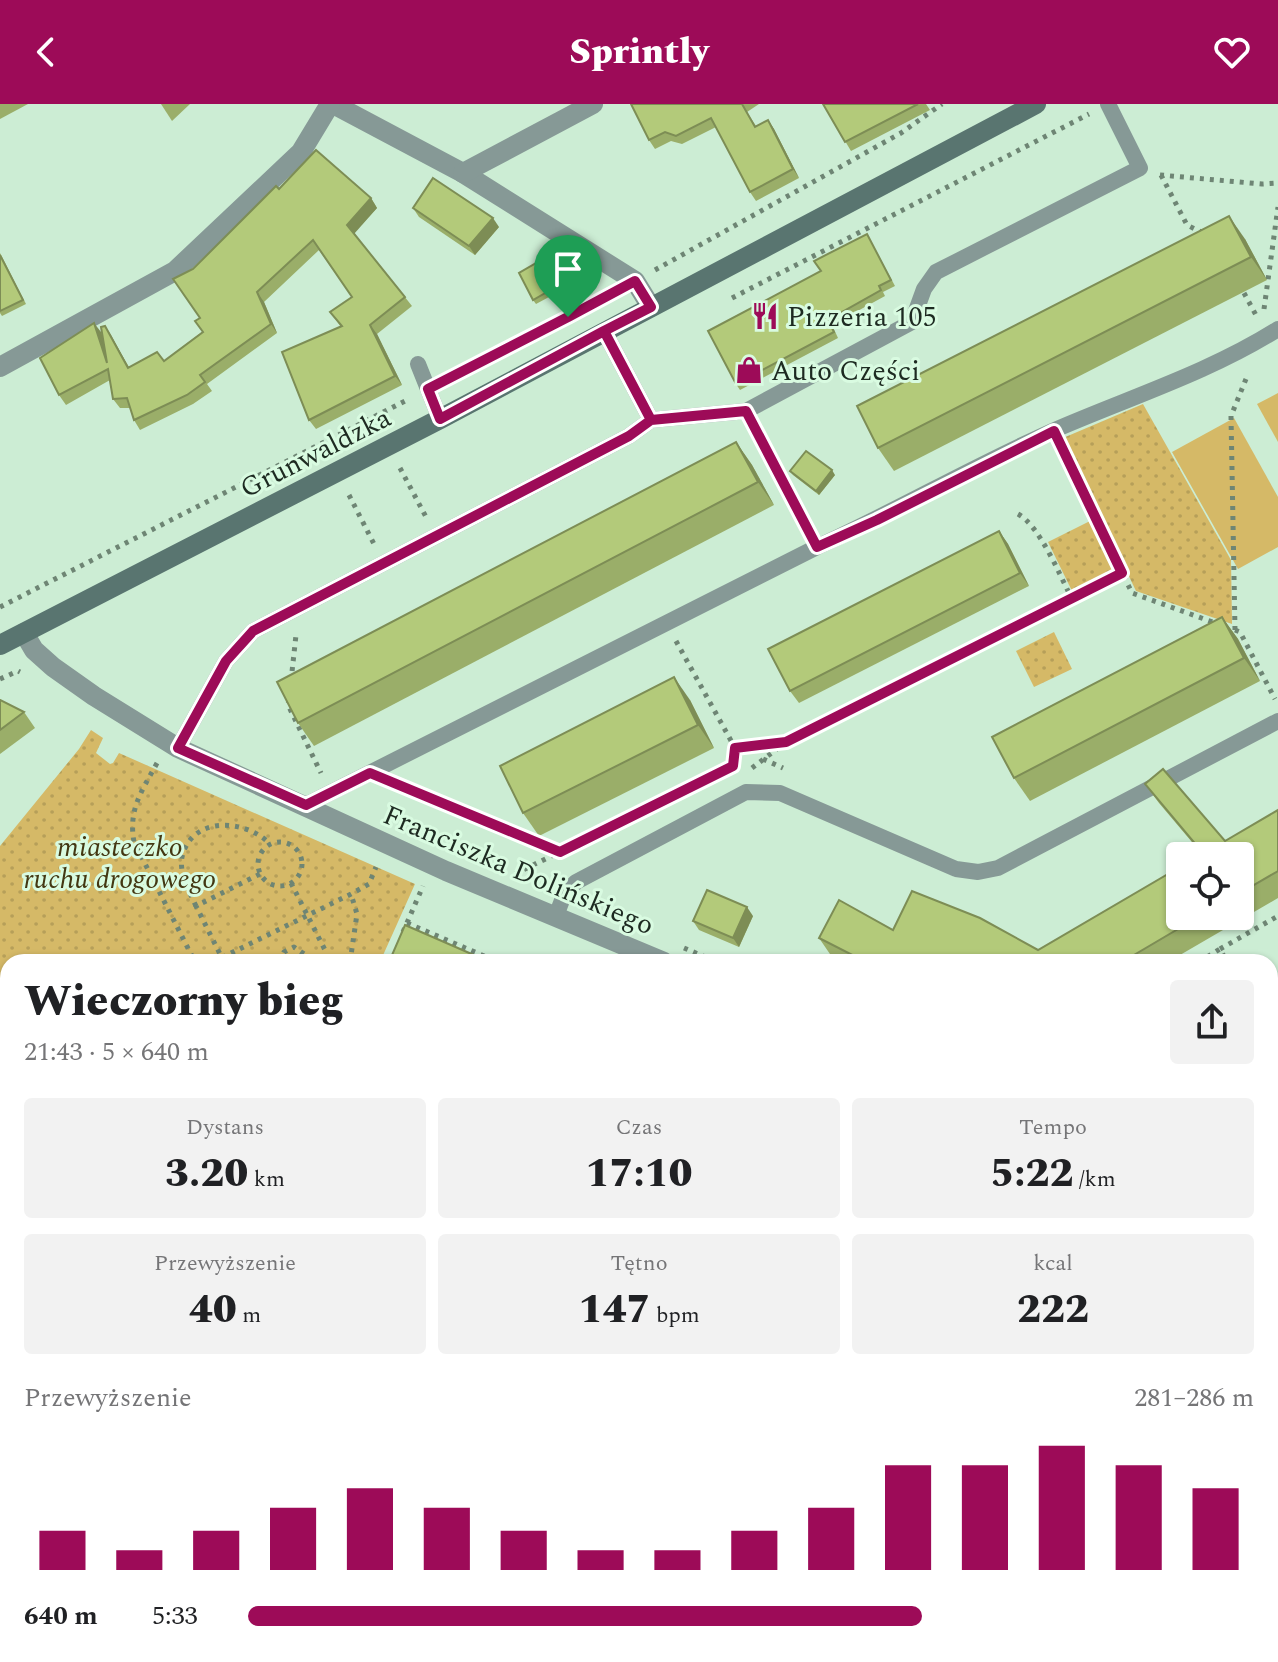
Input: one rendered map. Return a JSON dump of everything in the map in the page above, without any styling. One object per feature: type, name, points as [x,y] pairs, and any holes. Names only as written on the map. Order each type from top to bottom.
[{"type":"main road","name":"Grunwaldzka","points":[[0,645],[440,419],[1036,104]]},
{"type":"street","points":[[0,367],[175,271],[301,152],[332,104],[463,173],[635,281],[651,307]]},
{"type":"street","points":[[463,173],[593,104]]},
{"type":"street","name":"Franciszka Dolińskiego","points":[[24,633],[34,650],[53,667],[178,748],[387,843],[645,954]]},
{"type":"lane","points":[[178,748],[226,661],[253,631],[629,436],[651,420],[746,411],[912,322],[924,289],[936,272],[1140,168],[1108,104]]},
{"type":"lane","points":[[306,805],[817,547],[1054,431],[1229,356],[1278,329]]},
{"type":"lane","points":[[604,331],[651,420]]},
{"type":"lane","points":[[418,364],[440,419]]},
{"type":"lane","points":[[556,916],[564,895],[576,882],[746,792],[780,793],[956,869],[978,872],[998,868],[1278,721]]},
{"type":"path","points":[[0,607],[306,453],[635,281],[901,133],[942,104]]},
{"type":"path","points":[[1140,168],[1161,175],[1278,183]]},
{"type":"path","points":[[1161,175],[1187,225],[1207,235]]},
{"type":"path","points":[[1244,293],[1258,320],[1262,317],[1278,207]]},
{"type":"path","points":[[1235,630],[1231,416],[1262,339]]},
{"type":"path","points":[[746,411],[817,547]]},
{"type":"path","points":[[1054,431],[1132,593],[1240,632],[1278,703]]},
{"type":"path","points":[[400,468],[435,536]]},
{"type":"path","points":[[349,495],[383,562]]},
{"type":"path","points":[[1018,514],[1026,519],[1042,542],[1072,599]]},
{"type":"path","points":[[789,771],[763,759],[786,742],[1122,573]]},
{"type":"path","points":[[300,606],[288,705],[322,774]]},
{"type":"path","points":[[665,622],[735,748],[733,766],[746,792]]},
{"type":"path","points":[[735,748],[786,742]]},
{"type":"path","points":[[157,762],[133,809],[131,826],[134,842],[191,954]]},
{"type":"path","points":[[501,868],[515,874],[733,766]]},
{"type":"path","points":[[370,773],[560,852]]},
{"type":"path","points":[[220,954],[184,880],[182,860],[187,844],[201,831],[214,825],[235,825],[262,836],[270,844]]},
{"type":"path","points":[[285,843],[301,857],[300,871],[291,883],[270,884],[260,874],[260,854],[270,844],[285,843]]},
{"type":"path","points":[[234,954],[369,884],[387,843]]},
{"type":"path","points":[[196,906],[260,874]]},
{"type":"path","points":[[291,883],[326,954]]},
{"type":"path","points":[[351,894],[357,914],[351,954]]},
{"type":"path","points":[[1212,954],[1278,916]]},
{"type":"path","points":[[407,923],[479,954]]},
{"type":"path","points":[[283,954],[294,947],[304,954]]},
{"type":"path","points":[[1220,949],[1223,954]]},
{"type":"green space","points":[[1278,393],[1278,442],[1257,404]]},
{"type":"green space","points":[[1143,404],[1231,560],[1232,624],[1136,591],[1063,438]]},
{"type":"green space","points":[[1234,418],[1278,497],[1278,547],[1238,569],[1172,452]]},
{"type":"green space","points":[[1092,520],[1118,572],[1073,593],[1048,542]]},
{"type":"green space","points":[[1054,632],[1072,669],[1034,687],[1016,651]]},
{"type":"green space","name":"miasteczko ruchu drogowego","points":[[91,730],[103,738],[96,753],[110,764],[119,753],[415,884],[384,954],[0,954],[0,846]]},
{"type":"building","points":[[631,104],[742,104],[755,127],[768,120],[793,169],[750,192],[711,118],[676,136],[665,132],[649,140]]},
{"type":"building","points":[[823,104],[918,104],[845,142]]},
{"type":"building","points":[[316,150],[371,198],[347,225],[405,297],[370,325],[395,376],[309,420],[282,352],[342,326],[330,312],[352,297],[313,240],[257,292],[271,324],[200,375],[205,382],[187,395],[134,420],[127,398],[113,399],[108,369],[59,395],[40,358],[94,323],[107,363],[101,327],[105,326],[128,368],[157,352],[164,361],[203,332],[195,321],[200,318],[173,279],[193,269]]},
{"type":"building","points":[[433,178],[493,218],[469,246],[413,208]]},
{"type":"building","points":[[1229,216],[1251,257],[878,448],[857,406]]},
{"type":"building","points":[[867,234],[891,280],[879,286],[881,290],[828,320],[834,332],[736,384],[708,331],[821,271],[814,261]]},
{"type":"building","points":[[0,255],[23,300],[0,311]]},
{"type":"building","points":[[550,255],[563,277],[556,281],[559,285],[533,300],[519,273]]},
{"type":"building","points":[[736,442],[758,482],[298,723],[277,682]]},
{"type":"building","points":[[806,451],[832,470],[816,491],[790,471]]},
{"type":"building","points":[[999,531],[1020,573],[790,691],[768,649]]},
{"type":"building","points":[[1222,617],[1244,658],[1014,778],[992,737]]},
{"type":"building","points":[[674,677],[698,725],[523,813],[500,766]]},
{"type":"building","points":[[0,700],[24,712],[0,730]]},
{"type":"building","points":[[1163,769],[1225,841],[1278,810],[1278,871],[1254,885],[1254,842],[1194,842],[1145,784]]},
{"type":"building","points":[[1166,875],[1166,930],[1176,930],[1136,954],[850,954],[819,938],[839,900],[893,930],[912,891],[980,918],[1038,950]]},
{"type":"building","points":[[707,890],[747,907],[733,938],[693,921]]},
{"type":"building","points":[[405,925],[472,954],[392,954]]},
{"type":"place","name":"Pizzeria 105","points":[[765,316]]},
{"type":"place","name":"Auto Części","points":[[749,370]]},
{"type":"route","points":[[568,317],[428,389],[440,419],[604,331],[619,356],[651,420],[746,411],[817,547],[1054,431],[1122,573],[786,742],[735,748],[733,766],[560,852],[370,773],[306,805],[178,748],[226,661],[253,631],[629,436],[651,420],[604,331],[651,307],[635,281],[568,317]]}]
